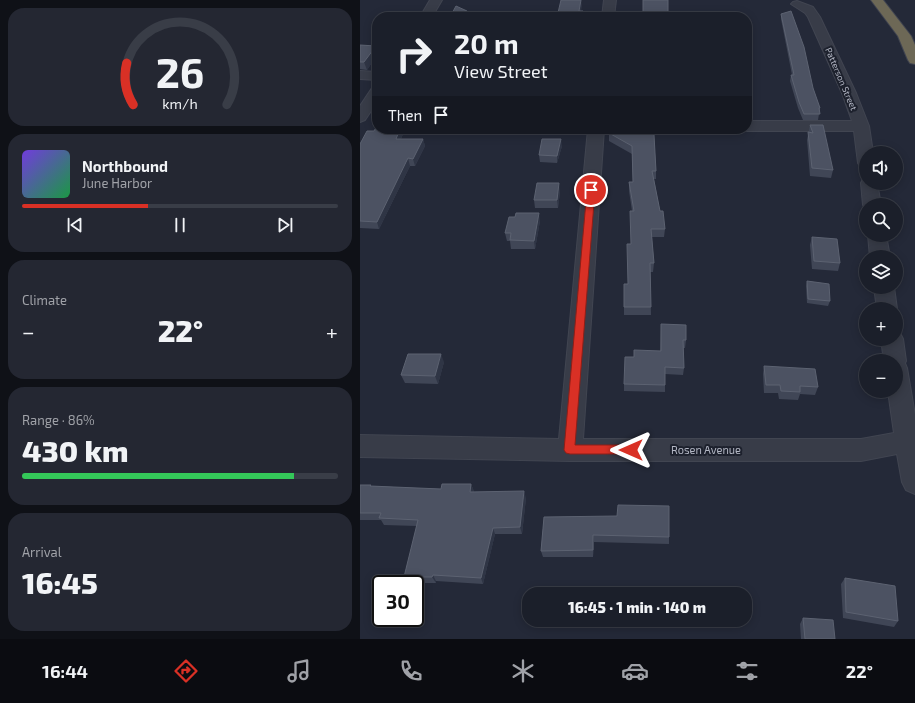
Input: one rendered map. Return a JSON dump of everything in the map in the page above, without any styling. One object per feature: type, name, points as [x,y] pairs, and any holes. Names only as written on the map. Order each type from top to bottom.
[{"type":"highway","points":[[877,0],[904,36],[915,60]]},
{"type":"street","points":[[429,12],[436,0]]},
{"type":"street","points":[[609,12],[610,0]]},
{"type":"street","name":"Patterson Street","points":[[797,4],[809,10],[814,17],[849,93],[861,126],[864,146]]},
{"type":"street","points":[[360,75],[372,76]]},
{"type":"street","points":[[364,120],[372,102]]},
{"type":"street","points":[[752,126],[861,126]]},
{"type":"street","points":[[570,450],[596,134]]},
{"type":"street","points":[[903,398],[911,436],[915,482]]},
{"type":"street","name":"Rosen Avenue","points":[[360,446],[570,450],[861,450],[911,436]]},
{"type":"building","points":[[561,0],[581,0],[579,11],[583,12],[558,12]]},
{"type":"building","points":[[643,0],[668,0],[668,12],[643,12]]},
{"type":"building","points":[[456,6],[467,11],[466,12],[453,12]]},
{"type":"building","points":[[791,11],[804,47],[813,88],[820,108],[820,114],[804,114],[791,75],[794,75],[781,14]]},
{"type":"building","points":[[360,45],[372,46],[372,51],[364,62],[360,62]]},
{"type":"building","points":[[810,125],[823,125],[833,170],[812,168],[808,132],[813,133]]},
{"type":"building","points":[[367,131],[372,131],[372,134],[398,134],[396,139],[423,139],[413,159],[408,158],[377,222],[360,221],[360,144]]},
{"type":"building","points":[[611,134],[654,134],[656,171],[652,171],[660,211],[663,211],[665,229],[651,229],[654,263],[650,263],[651,307],[624,307],[624,284],[628,284],[627,244],[631,244],[630,211],[634,211],[629,182],[633,182],[632,146]]},
{"type":"building","points":[[542,139],[561,139],[557,156],[539,155]]},
{"type":"building","points":[[537,183],[559,183],[557,200],[534,200]]},
{"type":"building","points":[[516,213],[539,213],[534,241],[510,240],[511,233],[505,233],[509,217],[515,217]]},
{"type":"building","points":[[812,237],[837,239],[840,263],[814,261]]},
{"type":"building","points":[[807,281],[829,284],[830,301],[808,299]]},
{"type":"building","points":[[661,324],[686,325],[686,340],[683,340],[684,368],[665,367],[665,385],[624,384],[625,357],[634,357],[634,350],[661,351]]},
{"type":"building","points":[[408,354],[441,354],[435,376],[401,375]]},
{"type":"building","points":[[764,366],[815,369],[818,387],[800,386],[800,392],[781,391],[780,385],[766,385]]},
{"type":"building","points":[[442,484],[471,484],[470,492],[524,491],[520,527],[493,528],[481,578],[433,575],[432,577],[424,577],[424,575],[404,575],[418,520],[379,518],[381,513],[360,513],[360,485],[441,489]]},
{"type":"building","points":[[618,505],[669,506],[669,537],[593,535],[593,550],[541,551],[544,517],[617,516]]},
{"type":"building","points":[[845,578],[895,586],[898,621],[846,612]]},
{"type":"building","points":[[803,618],[833,620],[835,639],[805,639]]},
{"type":"route","points":[[591,190],[570,450],[631,450]]}]
